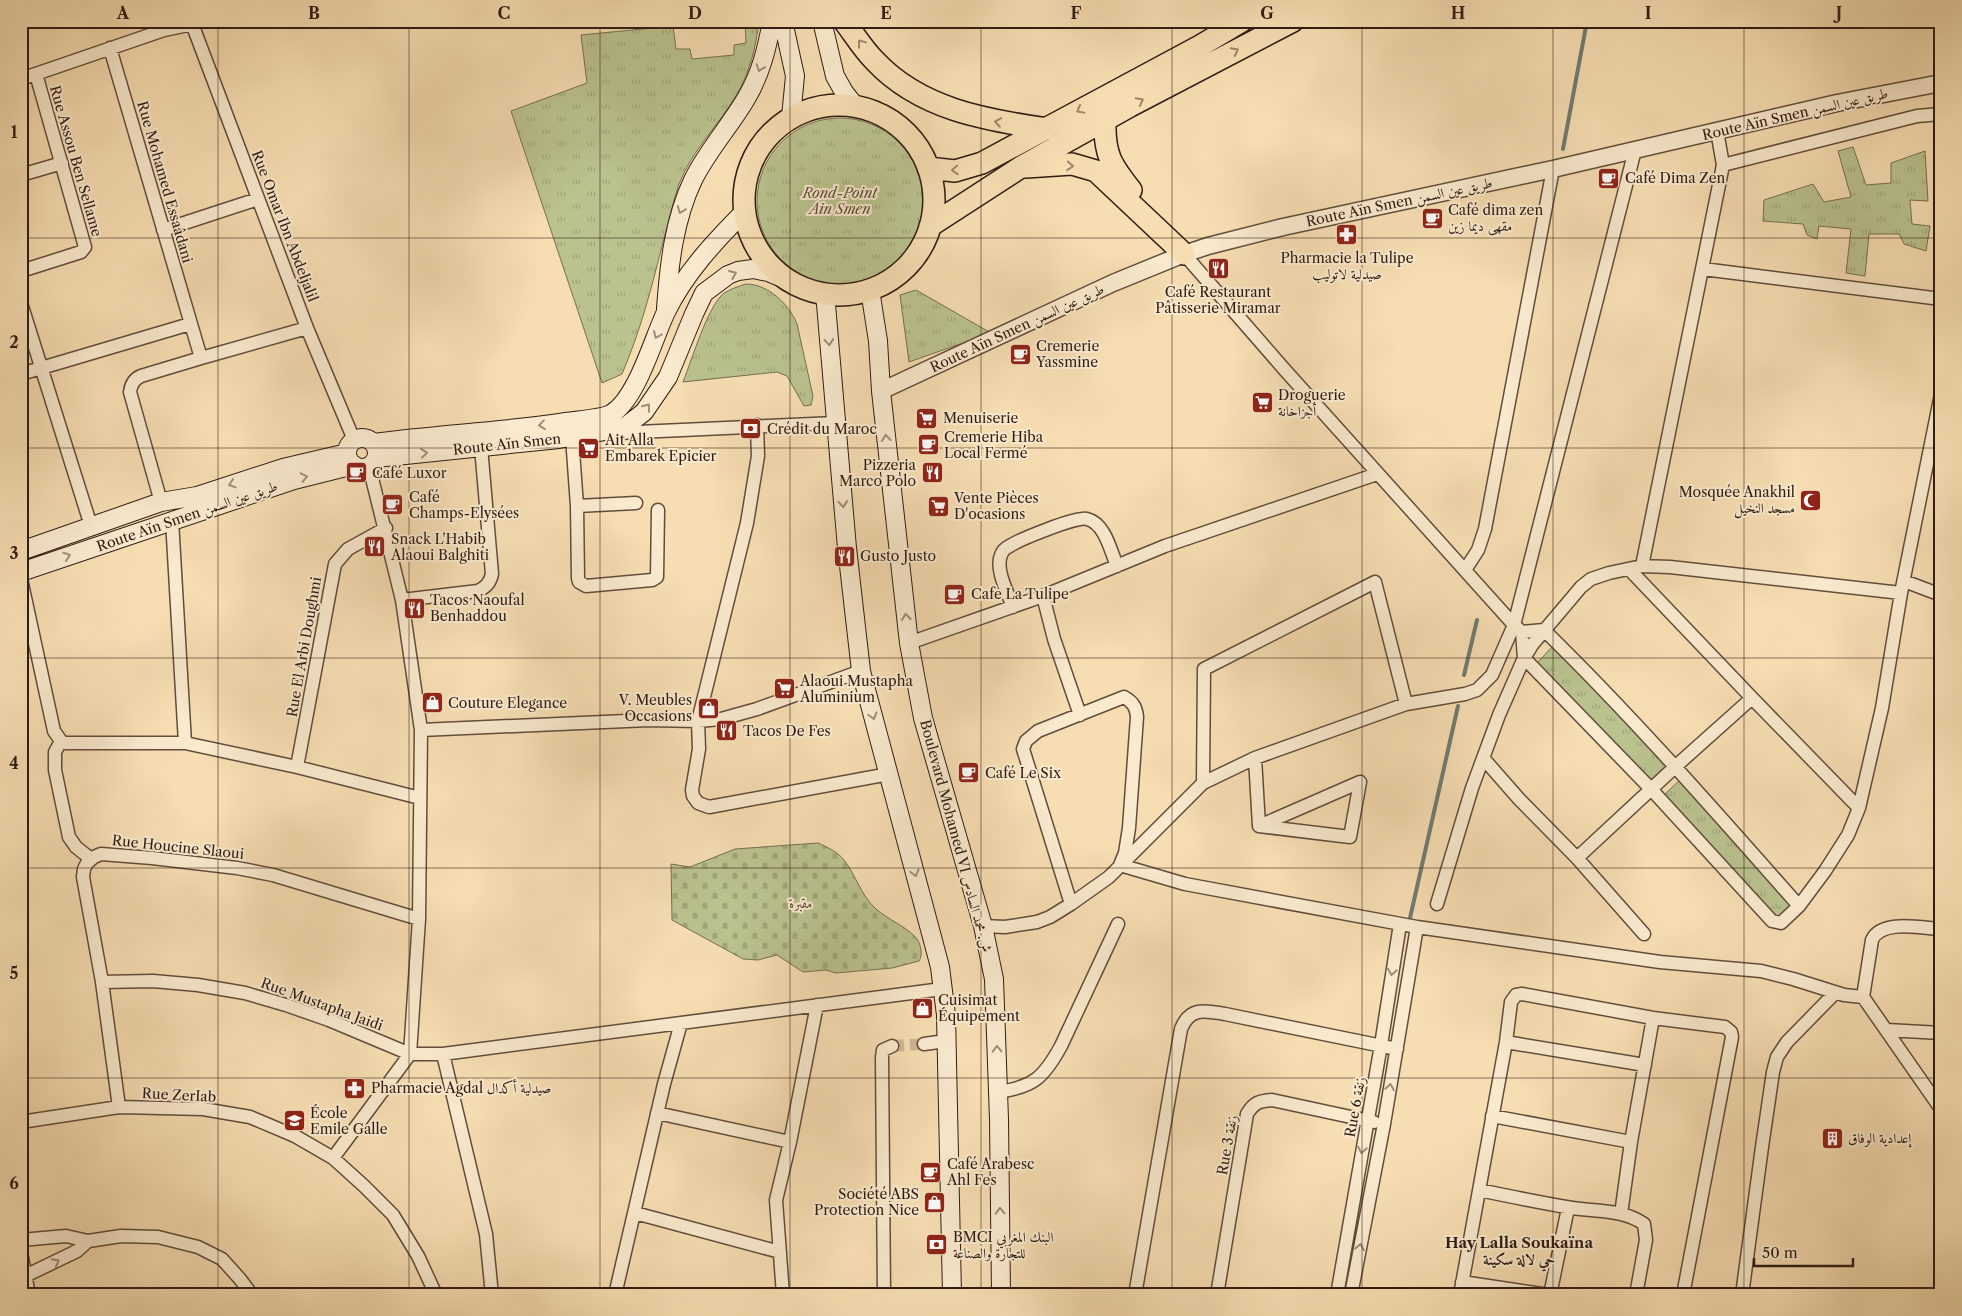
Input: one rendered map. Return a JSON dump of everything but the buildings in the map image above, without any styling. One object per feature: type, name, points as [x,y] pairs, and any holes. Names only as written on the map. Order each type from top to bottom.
[{"type":"highway","points":[[844,21],[875,62],[908,88],[950,109],[989,120],[1047,129]]},
{"type":"highway","points":[[928,168],[955,171],[982,163],[1242,21]]},
{"type":"highway","points":[[930,226],[1021,167],[1183,78],[1293,21]]},
{"type":"highway","points":[[824,106],[855,106],[881,115],[900,127],[916,144],[928,168],[934,195],[933,211],[930,226],[922,246],[908,266],[893,278],[870,290],[847,294],[825,294],[807,289],[790,281],[772,267],[758,249],[751,236],[745,211],[745,185],[752,160],[771,133],[791,118],[807,110],[824,106]]},
{"type":"highway","points":[[1105,121],[1105,144],[1116,171],[1184,254]]},
{"type":"highway","points":[[1021,167],[1072,164],[1096,171],[1184,254]]},
{"type":"main road","points":[[666,312],[677,222],[693,179],[747,96],[759,73],[772,21]]},
{"type":"main road","points":[[783,21],[795,76],[791,118]]},
{"type":"main road","points":[[822,21],[835,76],[855,106]]},
{"type":"main road","name":"Route Aïn Smen","points":[[362,454],[610,414],[624,403],[642,371],[666,312],[692,269],[719,237],[745,211]]},
{"type":"main road","name":"Route Aïn Smen","points":[[362,454],[480,447],[580,435],[626,426],[644,412],[668,377],[704,292],[718,281],[738,271],[752,269],[768,272],[790,281]]},
{"type":"main road","name":"Boulevard Mohamed VI ش. محمد السادس","points":[[870,290],[878,341],[881,391],[909,643],[923,718],[983,926],[994,979],[1001,1295]]},
{"type":"main road","points":[[825,294],[835,423],[861,671],[940,968],[946,1015],[952,1295]]},
{"type":"main road","name":"Route Aïn Smen طريق عين السمن","points":[[21,551],[161,502],[196,496],[284,468],[362,454]]},
{"type":"main road","name":"Route Aïn Smen طريق عين السمن","points":[[21,572],[294,480],[362,454]]},
{"type":"street","points":[[21,79],[192,22]]},
{"type":"street","name":"Rue Omar Ibn Abdeljalil","points":[[192,22],[307,328],[344,419],[362,454],[386,528],[402,600],[420,730],[419,919],[410,1054]]},
{"type":"street","name":"Rue Mohamed Essaâdani","points":[[110,48],[201,358]]},
{"type":"street","name":"Rue Assou Ben Sellame","points":[[21,271],[81,252],[85,247],[36,74]]},
{"type":"street","name":"Route Aïn Smen طريق عين السمن","points":[[881,391],[1088,294],[1184,254],[1283,227],[1553,169],[1836,103],[1941,83]]},
{"type":"street","points":[[1723,165],[1917,116],[1941,114]]},
{"type":"street","points":[[1636,567],[1703,269],[1723,165],[1717,131]]},
{"type":"street","points":[[983,926],[1005,927],[1037,922],[1050,917],[1071,904],[1109,877],[1203,783],[1255,758],[1406,704],[1465,694],[1482,686],[1492,675],[1518,628],[1635,150]]},
{"type":"street","points":[[21,176],[62,163]]},
{"type":"street","points":[[1465,570],[1478,550],[1485,529],[1553,169]]},
{"type":"street","points":[[163,230],[258,199]]},
{"type":"street","points":[[1184,254],[1377,474],[1518,628],[1524,658],[1651,789],[1772,921],[1780,923],[1799,906],[1825,871],[1848,835],[1859,808],[1882,708],[1903,587],[1941,394]]},
{"type":"street","points":[[1703,269],[1941,299]]},
{"type":"street","points":[[21,304],[91,526]]},
{"type":"street","points":[[21,374],[190,324]]},
{"type":"street","points":[[161,502],[130,392],[130,387],[136,378],[307,328]]},
{"type":"street","points":[[658,510],[657,577],[652,580],[586,586],[579,582],[577,506],[580,435],[757,425],[835,423]]},
{"type":"street","points":[[757,425],[758,456],[749,513],[698,722],[699,749],[692,782],[692,796],[698,803],[709,807],[889,774]]},
{"type":"street","points":[[402,600],[478,591],[486,587],[490,581],[492,574],[480,447]]},
{"type":"street","points":[[909,643],[1013,607],[1165,546],[1377,474]]},
{"type":"street","points":[[577,506],[636,503]]},
{"type":"street","points":[[1013,607],[1000,569],[1001,553],[1007,547],[1024,539],[1072,521],[1086,518],[1103,531],[1117,566]]},
{"type":"street","points":[[172,520],[185,743]]},
{"type":"street","name":"Rue El Arbi Doughmi","points":[[297,767],[336,564],[348,549],[386,528]]},
{"type":"street","points":[[1636,567],[1752,698],[1859,808]]},
{"type":"street","points":[[1437,904],[1472,788],[1499,715],[1524,658],[1544,630],[1586,583],[1610,573],[1636,567],[1670,567],[1903,587],[1941,595]]},
{"type":"street","points":[[21,579],[54,731],[63,742]]},
{"type":"street","points":[[1203,783],[1204,669],[1375,582],[1406,704]]},
{"type":"street","points":[[1042,596],[1080,714]]},
{"type":"street","points":[[1518,628],[1544,630],[1676,766],[1799,906]]},
{"type":"street","points":[[420,730],[648,720],[698,722],[721,719],[757,709],[861,671]]},
{"type":"street","points":[[1071,904],[1023,749],[1026,741],[1038,732],[1124,697],[1131,701],[1136,708],[1137,717],[1129,828],[1125,853],[1120,865]]},
{"type":"street","points":[[1577,858],[1752,698]]},
{"type":"street","points":[[63,742],[185,743],[297,767],[420,798]]},
{"type":"street","points":[[63,742],[55,752],[55,770],[69,837],[76,847],[91,859],[84,869],[83,877],[102,982],[119,1107]]},
{"type":"street","points":[[1255,758],[1259,826]]},
{"type":"street","points":[[1484,759],[1519,799],[1577,858],[1644,934]]},
{"type":"street","points":[[1360,782],[1350,837],[1259,826],[1351,786],[1360,782]]},
{"type":"street","name":"Rue Houcine Slaoui","points":[[91,859],[103,854],[152,858],[254,871],[419,919]]},
{"type":"street","points":[[1120,865],[1185,884],[1417,928],[1660,962],[1760,971],[1794,979],[1835,993],[1863,997]]},
{"type":"street","points":[[998,1092],[1019,1089],[1029,1084],[1050,1065],[1061,1046],[1118,924]]},
{"type":"street","name":"Rue 6 زنقة","points":[[1337,1295],[1400,924]]},
{"type":"street","points":[[1941,929],[1893,927],[1877,933],[1872,940],[1863,997],[1941,1108]]},
{"type":"street","points":[[1351,1295],[1384,1124],[1417,928]]},
{"type":"street","name":"Rue Mustapha Jaidi","points":[[102,982],[153,981],[198,985],[245,993],[329,1020],[410,1054]]},
{"type":"street","points":[[333,1158],[410,1054],[442,1054],[942,989]]},
{"type":"street","points":[[1742,1295],[1760,1156],[1777,1056],[1792,1037],[1835,993]]},
{"type":"street","points":[[1568,1208],[1549,1295],[1461,1288],[1506,1042],[1511,1002],[1516,995],[1522,994],[1653,1018],[1725,1027],[1731,1032],[1732,1037],[1683,1295]]},
{"type":"street","points":[[783,1295],[776,1200],[790,1142],[817,1005]]},
{"type":"street","points":[[1135,1295],[1181,1029],[1184,1021],[1193,1012],[1203,1011],[1381,1044],[1397,1049]]},
{"type":"street","points":[[1621,1214],[1631,1142],[1653,1018]]},
{"type":"street","points":[[615,1295],[664,1084],[681,1023]]},
{"type":"street","points":[[1887,1030],[1941,1033]]},
{"type":"street","points":[[924,1044],[946,1042]]},
{"type":"street","points":[[1506,1042],[1645,1065]]},
{"type":"street","points":[[884,1295],[882,1057],[883,1050],[892,1046]]},
{"type":"street","points":[[442,1054],[486,1234],[492,1295]]},
{"type":"street","name":"Rue 3 زنقة","points":[[1217,1295],[1247,1114],[1251,1106],[1258,1101],[1272,1100],[1384,1124]]},
{"type":"street","name":"Rue ZerIab","points":[[21,1122],[119,1107],[203,1109],[250,1117],[295,1136],[333,1158],[364,1186],[393,1216],[418,1256],[436,1295]]},
{"type":"street","points":[[658,1113],[790,1142]]},
{"type":"street","points":[[1492,1116],[1631,1142]]},
{"type":"street","points":[[1479,1190],[1568,1208],[1621,1214],[1644,1224],[1646,1240],[1636,1295]]},
{"type":"street","points":[[635,1213],[780,1252]]},
{"type":"street","points":[[21,1240],[66,1236],[88,1241],[120,1236],[158,1237],[198,1246],[222,1259],[252,1295]]},
{"type":"street","points":[[24,1277],[77,1251],[88,1241]]},
{"type":"street","points":[[21,1252],[24,1277],[29,1295]]},
{"type":"green space","points":[[745,21],[759,21],[746,77],[730,105],[684,172],[679,184],[640,327],[622,374],[602,383],[511,111],[587,83],[581,35],[673,26],[676,49],[690,49],[692,59],[734,55],[734,45],[746,43]]},
{"type":"green space","name":"Rond-Point Ain Smen","points":[[840,118],[864,122],[879,128],[904,149],[913,162],[919,177],[923,201],[919,225],[913,240],[892,265],[879,274],[864,280],[840,284],[816,280],[801,274],[776,253],[767,240],[761,225],[757,201],[761,177],[767,162],[788,137],[801,128],[816,122]]},
{"type":"green space","points":[[1853,147],[1866,185],[1891,183],[1891,163],[1925,151],[1928,201],[1910,200],[1912,224],[1930,226],[1926,251],[1904,244],[1899,234],[1869,234],[1865,276],[1846,273],[1851,229],[1819,226],[1817,239],[1807,235],[1803,224],[1763,221],[1764,200],[1813,184],[1824,202],[1851,197],[1838,151]]},
{"type":"green space","points":[[746,284],[762,287],[770,291],[789,309],[797,324],[813,396],[811,405],[804,406],[787,376],[777,372],[683,382],[706,322],[718,300],[724,293]]},
{"type":"green space","points":[[916,290],[991,333],[909,362],[900,295]]},
{"type":"green space","points":[[1553,646],[1672,761],[1648,783],[1536,664]]},
{"type":"green space","points":[[1685,775],[1794,905],[1778,920],[1663,796]]},
{"type":"green space","name":"مقبرة","points":[[818,843],[842,857],[866,898],[876,909],[909,931],[917,939],[921,950],[919,961],[892,968],[836,973],[826,970],[803,972],[777,955],[758,960],[743,959],[672,920],[671,864],[690,867],[735,849]]},
{"type":"waterway","points":[[1563,149],[1587,21]]},
{"type":"waterway","points":[[1464,675],[1477,620]]},
{"type":"waterway","points":[[1410,918],[1458,706]]},
{"type":"tunnel","points":[[892,1046],[924,1044]]},
{"type":"place","name":"Café Dima Zen","points":[[1609,178]]},
{"type":"place","name":"Café dima zen مقهى ديما زين","points":[[1432,218]]},
{"type":"place","name":"Pharmacie la Tulipe صيدلية لاتوليب","points":[[1347,235]]},
{"type":"place","name":"Café Restaurant Pâtisserie Miramar","points":[[1218,269]]},
{"type":"place","name":"Cremerie Yassmine","points":[[1020,354]]},
{"type":"place","name":"Droguerie أجزاخانة","points":[[1262,403]]},
{"type":"place","name":"Menuiserie","points":[[927,418]]},
{"type":"place","name":"Crédit du Maroc","points":[[751,429]]},
{"type":"place","name":"Cremerie Hiba Local Fermé","points":[[928,445]]},
{"type":"place","name":"Ait Alla Embarek Epicier","points":[[589,448]]},
{"type":"place","name":"Café Luxor","points":[[356,473]]},
{"type":"place","name":"Pizzeria Marco Polo","points":[[932,473]]},
{"type":"place","name":"Mosquée Anakhil مسجد النخيل","points":[[1811,500]]},
{"type":"place","name":"Café Champs-Elysées","points":[[393,505]]},
{"type":"place","name":"Vente Pièces D'ocasions","points":[[938,506]]},
{"type":"place","name":"Snack L'Habib Alaoui Balghiti","points":[[375,547]]},
{"type":"place","name":"Gusto Justo","points":[[844,556]]},
{"type":"place","name":"Cafe La Tulipe","points":[[955,594]]},
{"type":"place","name":"Tacos Naoufal Benhaddou","points":[[414,608]]},
{"type":"place","name":"Alaoui Mustapha Aluminium","points":[[784,689]]},
{"type":"place","name":"Couture Elegance","points":[[432,703]]},
{"type":"place","name":"V. Meubles Occasions","points":[[708,708]]},
{"type":"place","name":"Tacos De Fes","points":[[727,731]]},
{"type":"place","name":"Café Le Six","points":[[969,773]]},
{"type":"place","name":"Cuisimat Équipement","points":[[922,1008]]},
{"type":"place","name":"Pharmacie Agdal صيدلية أكدال","points":[[355,1088]]},
{"type":"place","name":"École Emile Galle","points":[[294,1121]]},
{"type":"place","name":"إعدادية الوفاق","points":[[1832,1138]]},
{"type":"place","name":"Café Arabesc Ahl Fes","points":[[931,1172]]},
{"type":"place","name":"Société ABS Protection Nice","points":[[935,1202]]},
{"type":"place","name":"BMCI البنك المغربي للتجارة والصناعة","points":[[937,1245]]},
{"type":"district","name":"Hay Lalla Soukaïna حي لالة سكينة","points":[[1519,1252]]}]
